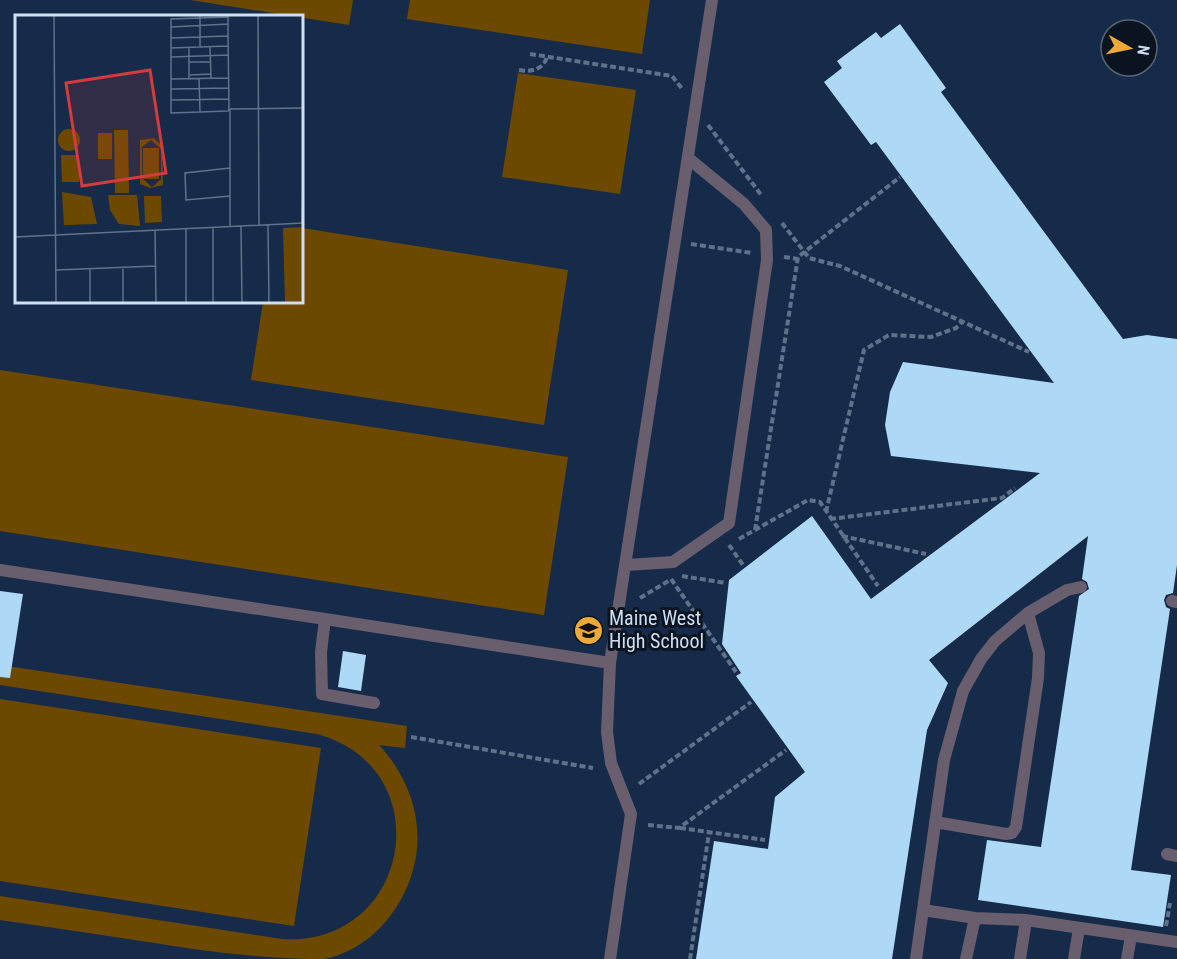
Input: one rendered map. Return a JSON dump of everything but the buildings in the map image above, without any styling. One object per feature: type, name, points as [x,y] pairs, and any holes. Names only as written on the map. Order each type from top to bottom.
[{"type":"lane","points":[[610,959],[631,814],[629,802],[611,763],[607,732],[610,663],[627,565],[712,0]]},
{"type":"lane","points":[[627,565],[673,562],[729,523],[767,260],[766,230],[744,204],[688,158]]},
{"type":"lane","points":[[0,570],[610,663]]},
{"type":"lane","points":[[916,959],[944,760],[963,691],[981,659],[995,642],[1028,613],[1067,590],[1081,587]]},
{"type":"lane","points":[[935,822],[1006,834],[1012,833],[1016,827],[1038,678],[1039,653],[1028,613]]},
{"type":"lane","points":[[325,620],[321,652],[322,694],[374,703]]},
{"type":"lane","points":[[923,910],[975,918],[1026,920],[1177,942]]},
{"type":"lane","points":[[966,959],[975,918]]},
{"type":"lane","points":[[1020,959],[1026,920]]},
{"type":"lane","points":[[1074,959],[1079,928]]},
{"type":"lane","points":[[1127,959],[1131,936]]},
{"type":"path","points":[[530,54],[672,76],[689,99]]},
{"type":"path","points":[[519,70],[531,72],[542,67],[547,57]]},
{"type":"path","points":[[708,124],[769,206]]},
{"type":"path","points":[[755,530],[798,259],[803,251],[900,177]]},
{"type":"path","points":[[776,214],[808,258],[840,266],[1029,352]]},
{"type":"path","points":[[689,243],[755,253]]},
{"type":"path","points":[[775,256],[798,259]]},
{"type":"path","points":[[826,512],[864,350],[889,334],[931,337],[956,328],[962,322]]},
{"type":"path","points":[[830,519],[1002,498],[1015,488]]},
{"type":"path","points":[[719,551],[808,501],[820,502],[878,586]]},
{"type":"path","points":[[842,536],[926,554]]},
{"type":"path","points":[[729,545],[743,565]]},
{"type":"path","points":[[640,598],[688,569]]},
{"type":"path","points":[[678,575],[726,583]]},
{"type":"path","points":[[671,579],[736,672]]},
{"type":"path","points":[[639,784],[751,702]]},
{"type":"path","points":[[411,737],[594,768]]},
{"type":"path","points":[[679,828],[786,750]]},
{"type":"path","points":[[648,825],[765,840]]},
{"type":"path","points":[[690,959],[710,833]]},
{"type":"shaded area","points":[[190,0],[353,0],[349,25],[303,18],[303,15],[285,15]]},
{"type":"shaded area","points":[[410,0],[650,0],[642,54],[407,19]]},
{"type":"shaded area","points":[[518,73],[636,90],[620,194],[502,177]]},
{"type":"shaded area","points":[[303,228],[568,270],[544,425],[251,380],[263,303],[303,303]]},
{"type":"shaded area","points":[[0,370],[568,457],[544,615],[0,531]]},
{"type":"shaded area","points":[[0,665],[407,726],[405,748],[379,745],[390,758],[407,787],[416,819],[417,853],[401,900],[392,914],[369,938],[340,955],[324,959],[242,955],[0,920],[0,896],[282,939],[326,934],[359,915],[383,887],[395,852],[395,816],[382,782],[357,753],[317,734],[0,685]]},
{"type":"shaded area","points":[[0,699],[321,748],[294,926],[0,881]]},
{"type":"place","name":"Maine West High School","points":[[588,630]]}]
